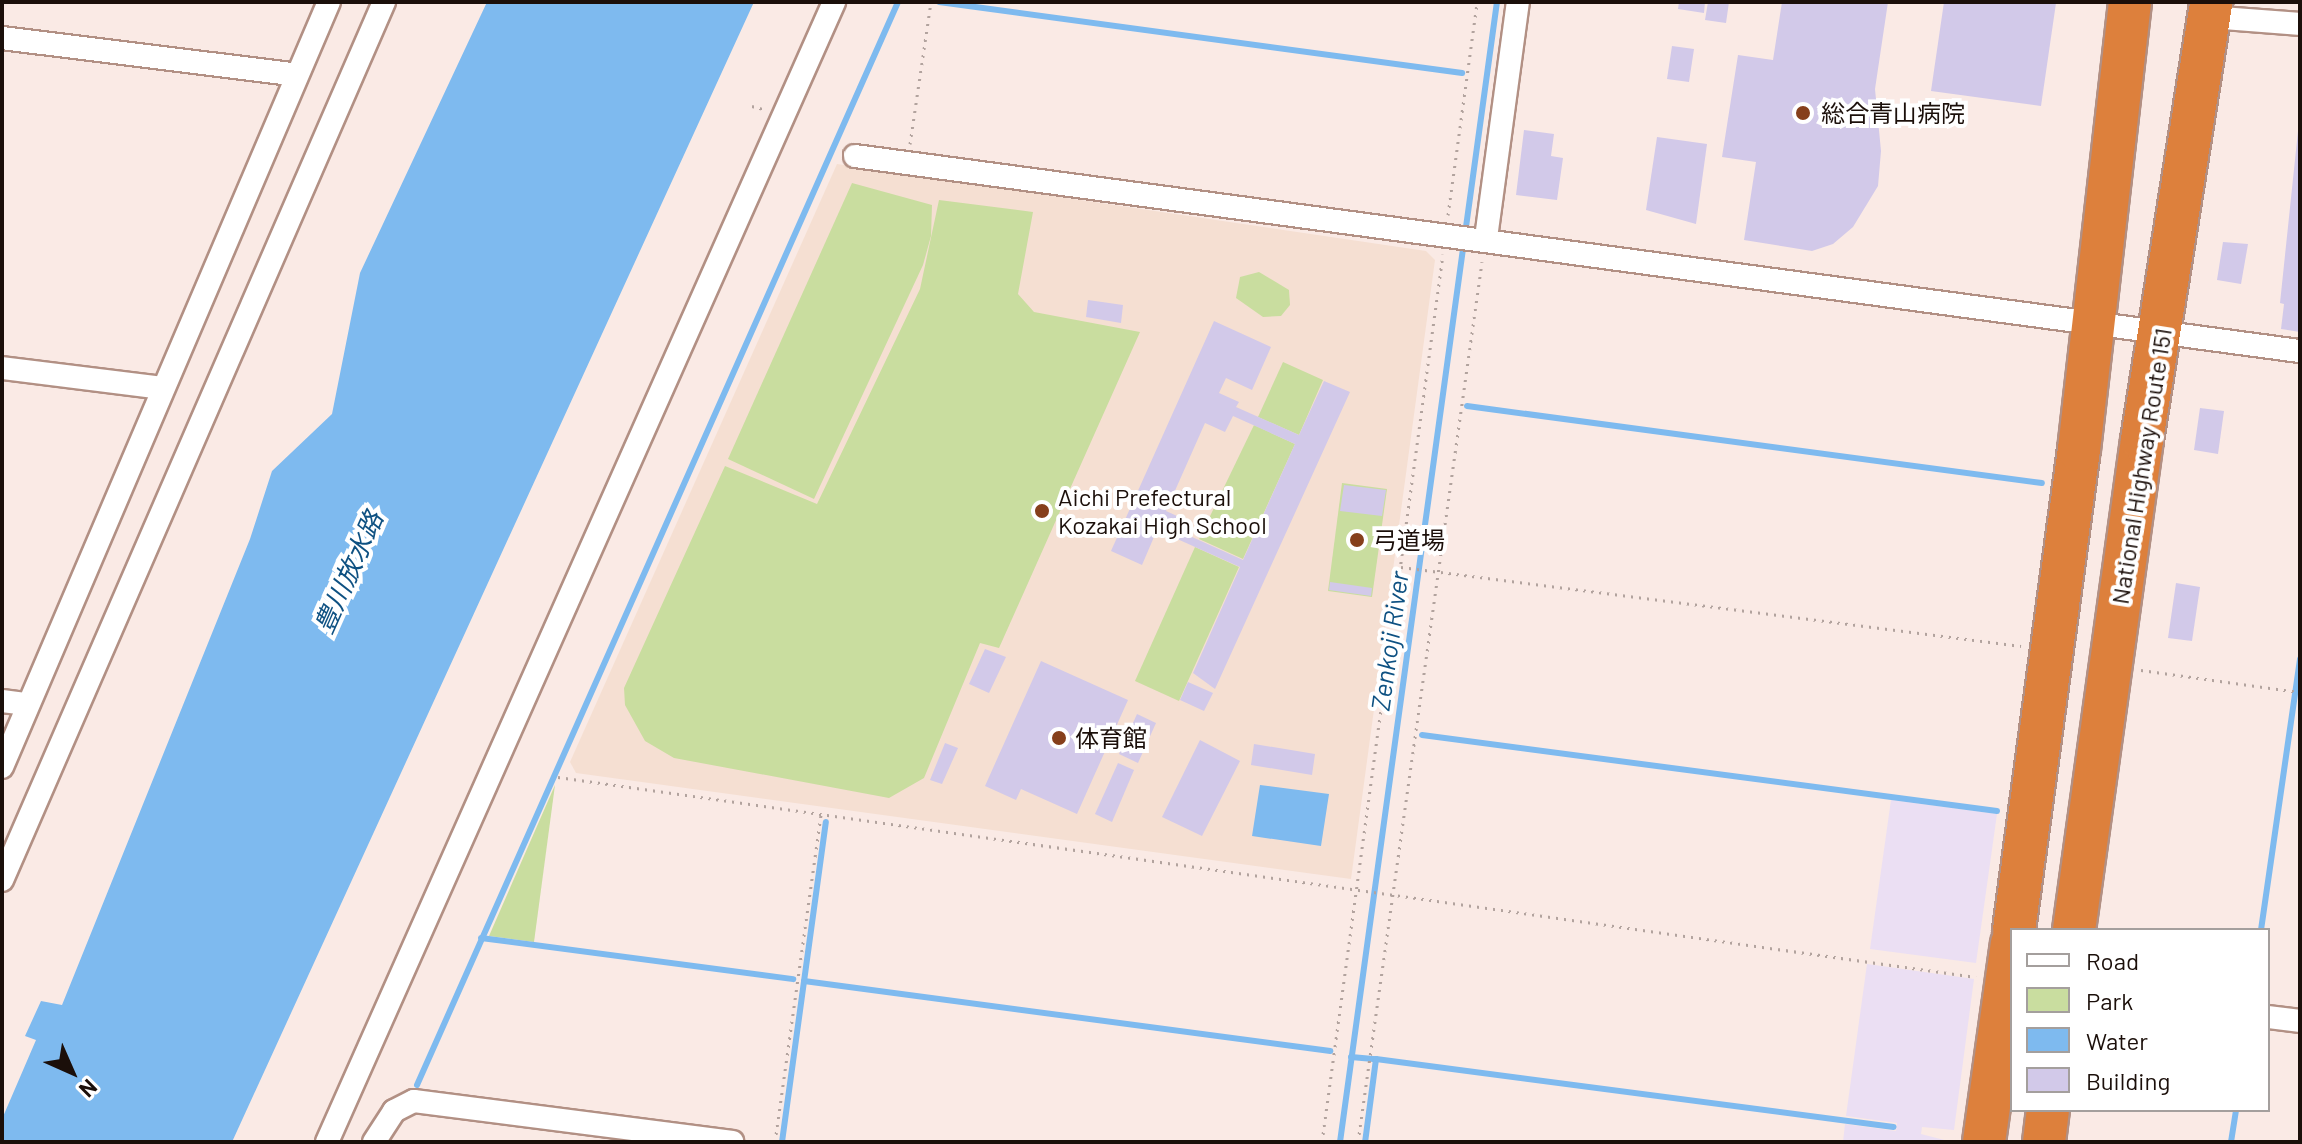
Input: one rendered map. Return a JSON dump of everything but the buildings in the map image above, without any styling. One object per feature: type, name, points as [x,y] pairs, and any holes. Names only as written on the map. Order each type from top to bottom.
[{"type":"highway","points":[[2014,928],[2079,450],[2090,322],[2130,2]]},
{"type":"highway","name":"National Highway Route 151","points":[[2074,928],[2109,666],[2210,10]]},
{"type":"highway","points":[[1984,1142],[2010,962]]},
{"type":"highway","points":[[2044,1142],[2048,1112]]},
{"type":"street","points":[[2,767],[25,704],[329,2]]},
{"type":"street","points":[[2,880],[384,2]]},
{"type":"street","points":[[327,1142],[834,2]]},
{"type":"street","points":[[1464,236],[1518,2]]},
{"type":"street","points":[[2210,10],[2300,24]]},
{"type":"street","points":[[2,38],[297,75]]},
{"type":"street","points":[[855,156],[2300,351]]},
{"type":"street","points":[[2,368],[162,388]]},
{"type":"street","points":[[2,701],[25,704]]},
{"type":"street","points":[[2270,1017],[2300,1021]]},
{"type":"street","points":[[374,1142],[394,1111],[414,1101],[732,1142]]},
{"type":"path","points":[[907,163],[931,2]]},
{"type":"path","points":[[1358,1142],[1438,570],[1464,236],[1477,2]]},
{"type":"path","points":[[1322,1142],[1401,567],[1464,236]]},
{"type":"path","points":[[1401,567],[2052,650]]},
{"type":"path","points":[[2109,666],[2300,692]]},
{"type":"path","points":[[558,777],[1357,890],[2010,962]]},
{"type":"path","points":[[775,1142],[821,814]]},
{"type":"shaded area","name":"Aichi Prefectural Kozakai High School","points":[[837,164],[1426,251],[1435,260],[1351,879],[576,773],[570,762]]},
{"type":"shaded area","points":[[1891,800],[1997,814],[1976,963],[1870,949]]},
{"type":"shaded area","points":[[1867,964],[1974,979],[1954,1130],[1922,1127],[1921,1134],[1952,1142],[1843,1142],[1845,1124],[1896,1131],[1897,1123],[1846,1116]]},
{"type":"green space","points":[[852,183],[932,205],[931,236],[923,265],[814,499],[728,459]]},
{"type":"green space","points":[[939,200],[1033,212],[1018,294],[1034,312],[1140,332],[999,648],[980,643],[924,778],[889,798],[674,758],[645,741],[625,705],[624,688],[725,466],[817,504],[920,289]]},
{"type":"green space","points":[[1259,272],[1289,290],[1290,305],[1281,316],[1263,317],[1236,298],[1240,277]]},
{"type":"green space","points":[[1283,362],[1323,380],[1299,435],[1258,417]]},
{"type":"green space","points":[[1254,425],[1295,444],[1243,559],[1199,539]]},
{"type":"green space","name":"弓道場","points":[[1342,483],[1387,489],[1372,597],[1328,591]]},
{"type":"green space","points":[[1195,547],[1239,567],[1179,701],[1135,681]]},
{"type":"green space","points":[[555,785],[534,942],[489,936]]},
{"type":"water","name":"豊川放水路","points":[[487,2],[754,2],[232,1142],[2,1142],[2,1119],[36,1040],[25,1036],[41,1001],[62,1005],[250,539],[272,471],[332,414],[360,273]]},
{"type":"water","points":[[1260,785],[1329,794],[1321,846],[1252,836]]},
{"type":"waterway","points":[[417,1085],[898,2]]},
{"type":"waterway","points":[[939,2],[1462,73]]},
{"type":"waterway","name":"Zenkoji River","points":[[1340,1142],[1497,2]]},
{"type":"waterway","points":[[1467,406],[2042,483]]},
{"type":"waterway","points":[[2261,928],[2300,659]]},
{"type":"waterway","points":[[1422,735],[1997,811]]},
{"type":"waterway","points":[[782,1142],[826,822]]},
{"type":"waterway","points":[[481,938],[793,979]]},
{"type":"waterway","points":[[804,981],[1330,1051]]},
{"type":"waterway","points":[[1351,1057],[1376,1059],[1365,1142]]},
{"type":"waterway","points":[[1376,1059],[1894,1127]]},
{"type":"waterway","points":[[2231,1142],[2236,1112]]},
{"type":"place","name":"総合青山病院","points":[[1803,113]]},
{"type":"place","name":"Aichi Prefectural Kozakai High School","points":[[1042,511]]},
{"type":"place","name":"弓道場","points":[[1357,540]]},
{"type":"place","name":"体育館","points":[[1059,738]]}]
